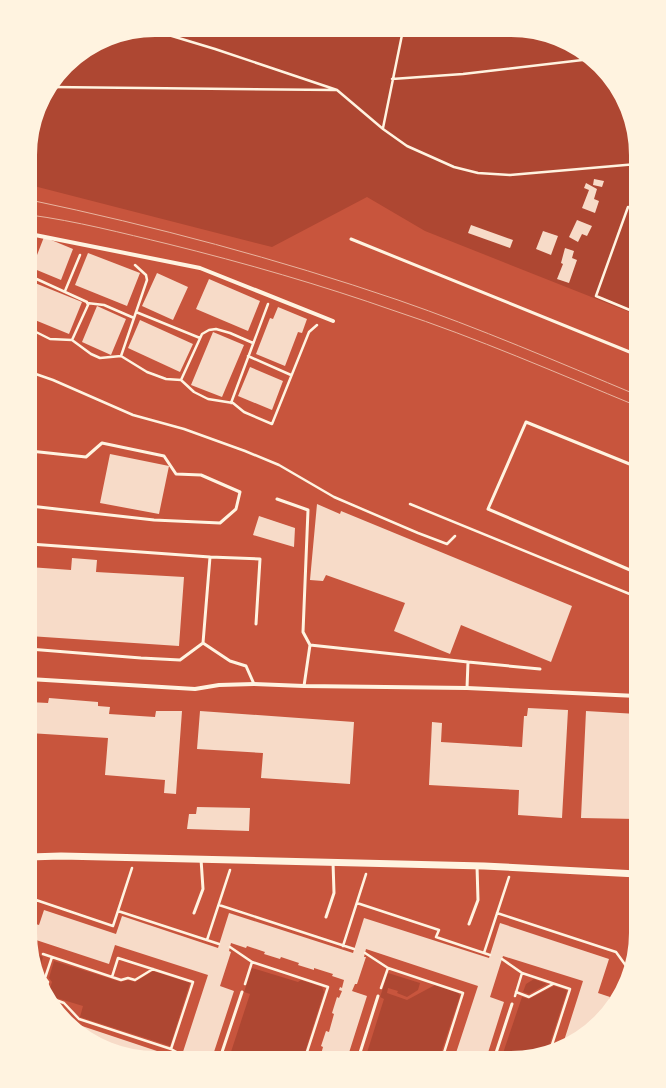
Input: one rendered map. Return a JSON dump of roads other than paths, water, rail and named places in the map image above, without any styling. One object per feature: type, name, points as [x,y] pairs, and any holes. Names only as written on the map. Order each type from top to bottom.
[{"type":"street","points":[[36,235],[200,268],[333,321]]},
{"type":"street","points":[[36,679],[195,690],[219,685],[254,684],[466,688],[630,696]]},
{"type":"street","points":[[36,857],[135,857],[477,866],[630,874]]},
{"type":"lane","points":[[351,239],[630,352]]},
{"type":"lane","points":[[630,464],[526,422],[488,509],[630,570]]},
{"type":"lane","points":[[36,452],[86,457],[102,443],[164,456],[176,474],[201,475],[240,492],[236,509],[220,523],[154,520],[36,507]]},
{"type":"lane","points":[[277,499],[308,510],[303,632],[310,645],[304,686]]},
{"type":"lane","points":[[36,544],[210,557],[260,559],[256,624]]},
{"type":"lane","points":[[36,650],[180,660],[203,643],[210,557]]},
{"type":"lane","points":[[203,643],[230,661],[246,666],[254,684]]},
{"type":"lane","points":[[310,645],[540,669]]},
{"type":"lane","points":[[466,688],[468,662]]},
{"type":"lane","points":[[194,914],[203,889],[201,859]]},
{"type":"lane","points":[[326,917],[334,893],[333,862]]},
{"type":"lane","points":[[469,924],[478,900],[477,866]]},
{"type":"lane","points":[[222,1052],[242,992]]},
{"type":"lane","points":[[360,1052],[378,996]]},
{"type":"lane","points":[[496,1052],[512,1004]]},
{"type":"tram line","points":[[36,201],[216,244],[353,285],[458,322],[630,392]]},
{"type":"tram line","points":[[36,216],[82,224],[168,244],[311,283],[426,321],[517,356],[630,403]]}]
